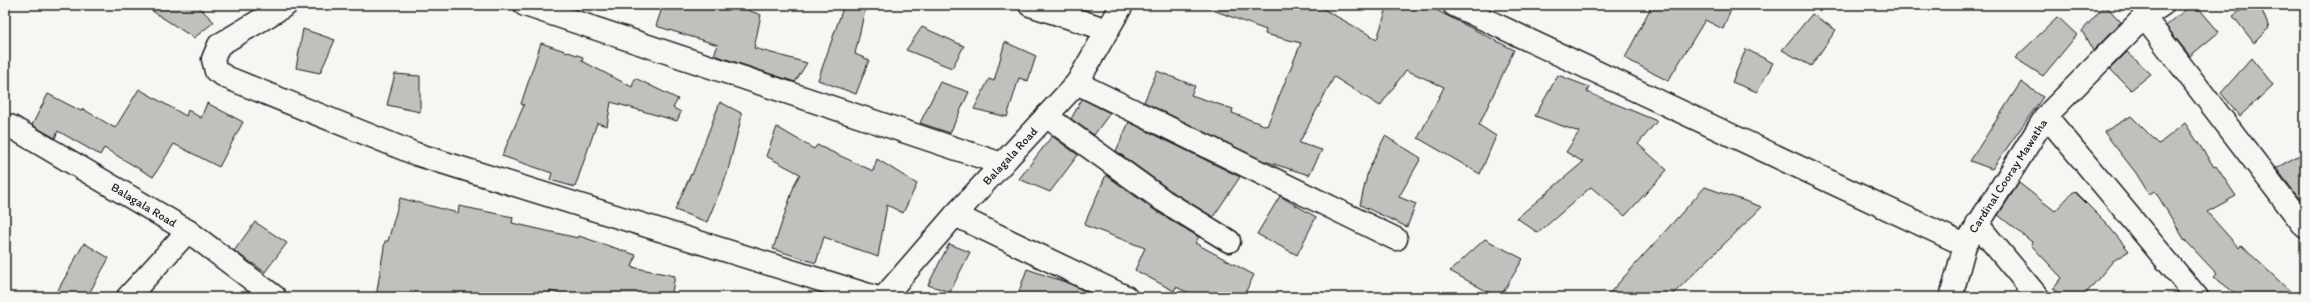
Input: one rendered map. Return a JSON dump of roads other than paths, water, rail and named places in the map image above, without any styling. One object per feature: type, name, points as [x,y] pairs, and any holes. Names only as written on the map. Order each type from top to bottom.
[{"type":"street","points":[[286,5],[219,45],[212,59],[216,71],[228,78],[416,154],[875,297]]},
{"type":"street","points":[[525,5],[1002,164]]},
{"type":"street","points":[[1030,5],[1108,30]]},
{"type":"street","name":"Balagala Road","points":[[884,297],[955,215],[1077,83],[1122,5]]},
{"type":"street","points":[[1454,5],[1965,245]]},
{"type":"street","points":[[2153,11],[2305,228]]},
{"type":"street","name":"Cardinal Cooray Mawatha","points":[[1951,297],[1965,245],[2046,116],[2153,11]]},
{"type":"street","points":[[1077,83],[1396,239]]},
{"type":"street","points":[[1046,116],[1164,201],[1229,240]]},
{"type":"street","points":[[2046,116],[2197,297]]},
{"type":"street","name":"Balagala Road","points":[[5,127],[10,126],[188,231],[275,297]]},
{"type":"street","points":[[955,215],[1126,297]]},
{"type":"street","points":[[1977,224],[2038,297]]},
{"type":"street","points":[[128,297],[188,231]]}]
